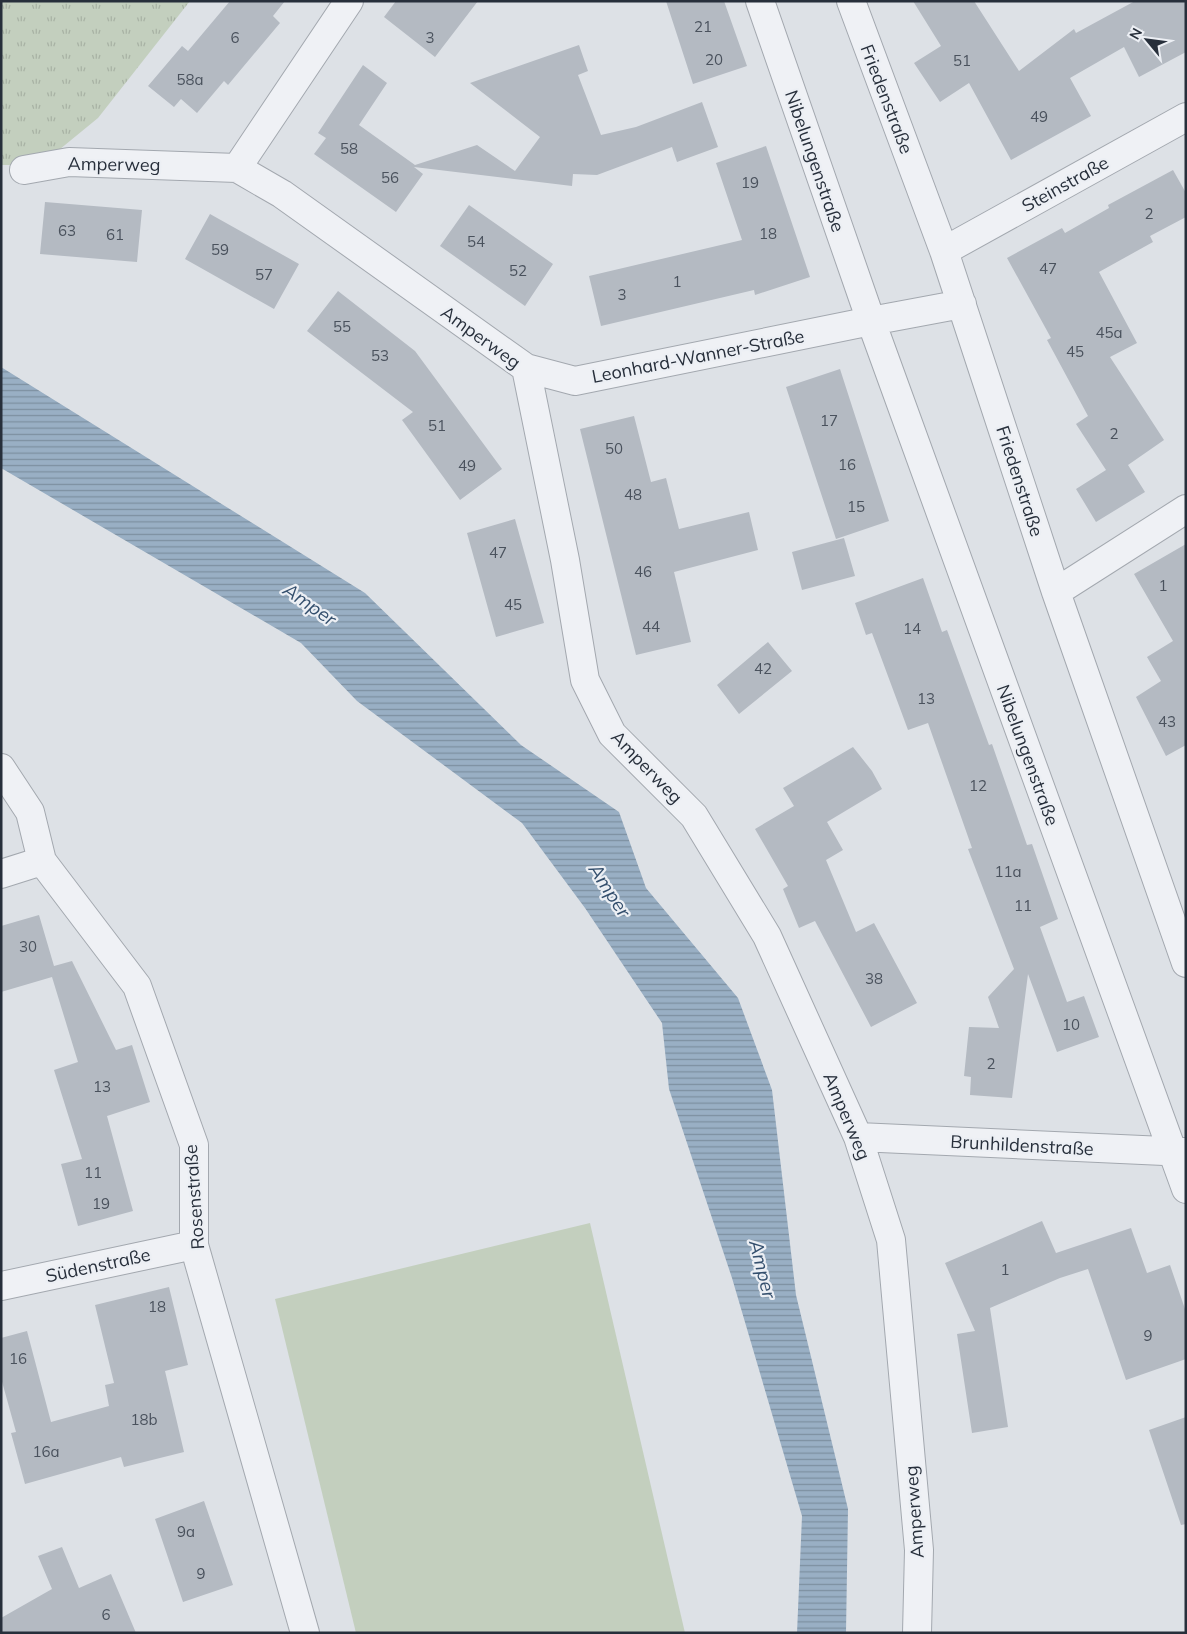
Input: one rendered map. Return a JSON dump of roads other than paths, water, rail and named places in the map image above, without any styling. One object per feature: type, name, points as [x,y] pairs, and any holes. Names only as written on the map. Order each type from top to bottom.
[{"type":"street","points":[[237,168],[348,1]]},
{"type":"street","name":"Nibelungenstraße","points":[[760,1],[871,321],[1179,1152],[1186,1189]]},
{"type":"street","name":"Friedenstraße","points":[[851,1],[944,251],[1056,592],[1186,963]]},
{"type":"street","name":"Steinstraße","points":[[944,251],[1186,117]]},
{"type":"street","name":"Amperweg","points":[[24,170],[69,162],[237,168],[282,194],[526,368],[565,560],[586,680],[612,734],[694,816],[767,936],[858,1137],[891,1240],[919,1550],[918,1633]]},
{"type":"street","points":[[871,321],[962,304]]},
{"type":"street","name":"Leonhard-Wanner-Straße","points":[[526,368],[575,381],[871,321]]},
{"type":"street","points":[[1056,592],[1186,509]]},
{"type":"street","name":"Rosenstraße","points":[[1,768],[30,812],[42,861],[137,986],[194,1146],[194,1245],[302,1632]]},
{"type":"street","points":[[1,874],[42,861]]},
{"type":"street","name":"Brunhildenstraße","points":[[858,1137],[1179,1152]]},
{"type":"street","name":"Südenstraße","points":[[1,1286],[194,1245]]},
{"type":"water","name":"Amper","points":[[1,367],[365,593],[521,745],[619,812],[646,888],[738,998],[772,1090],[796,1295],[848,1509],[846,1633],[797,1633],[802,1516],[732,1278],[669,1089],[662,1023],[585,908],[522,823],[357,701],[301,643],[1,468]]}]
